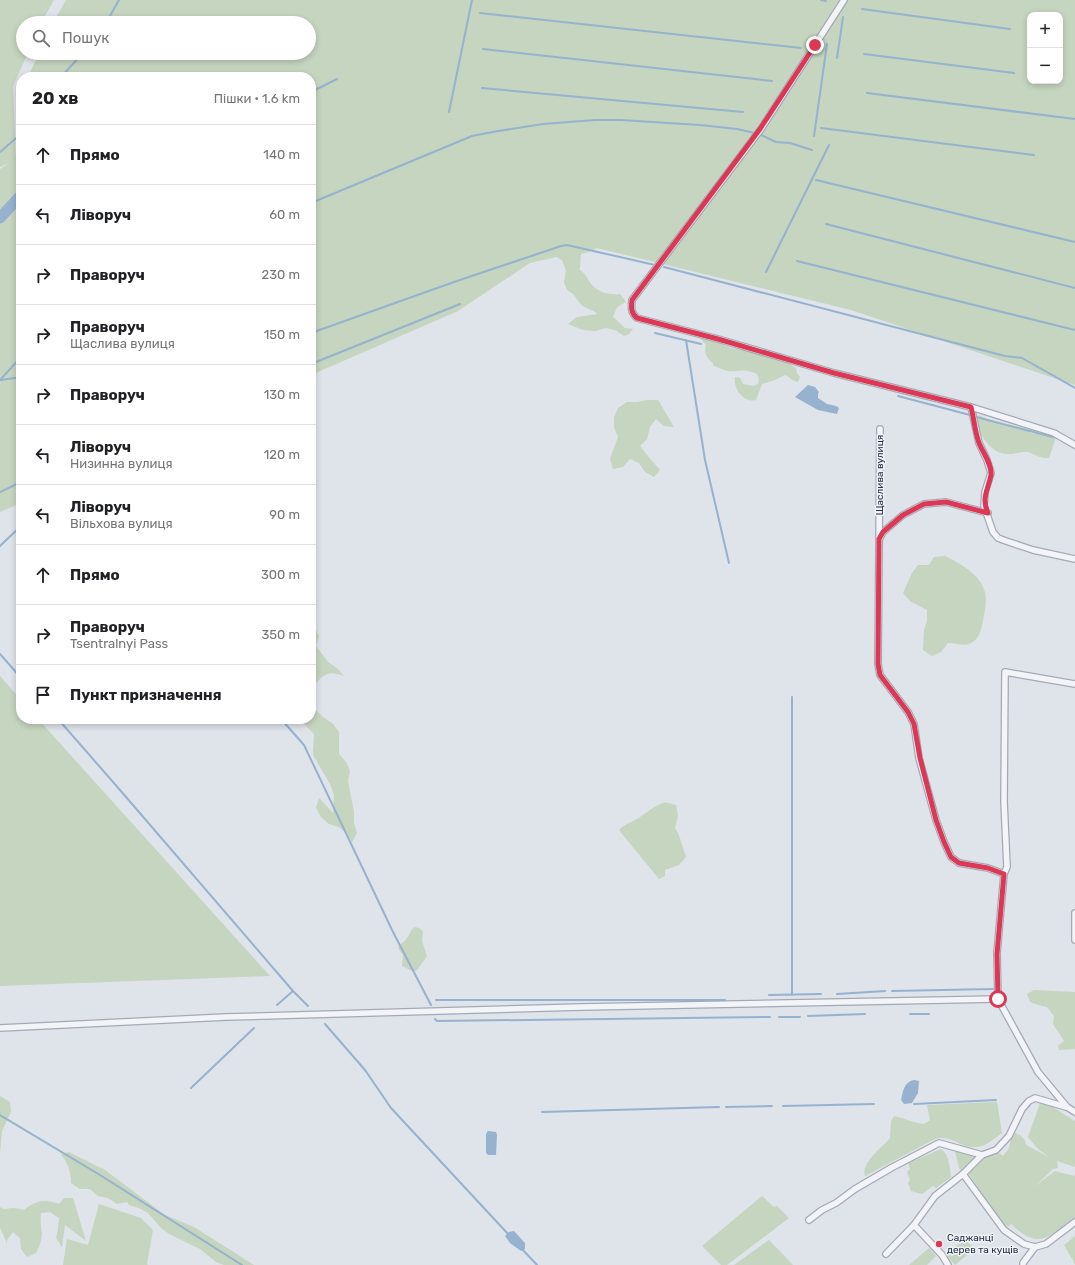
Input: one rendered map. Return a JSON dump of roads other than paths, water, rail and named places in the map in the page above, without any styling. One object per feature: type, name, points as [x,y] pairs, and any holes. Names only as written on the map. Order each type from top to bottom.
[{"type":"street","points":[[844,0],[760,129],[632,300],[631,309],[633,315],[637,318],[718,339],[834,373],[971,407],[1054,433],[1075,445]]},
{"type":"street","points":[[971,407],[979,443],[991,473],[985,492],[984,506],[988,513],[993,532],[998,538],[1033,550],[1075,559]]},
{"type":"street","name":"Щаслива вулиця","points":[[880,429],[878,664],[880,675],[908,712],[914,724],[920,758],[936,820],[951,857],[959,863],[988,868],[1004,874]]},
{"type":"street","points":[[879,539],[883,532],[903,515],[924,504],[946,502],[988,513]]},
{"type":"street","points":[[1066,1107],[1038,1072],[998,999],[997,954],[1004,874],[1007,867],[1004,801],[1005,672],[1075,684]]},
{"type":"street","points":[[1075,913],[1075,940]]},
{"type":"street","points":[[0,1028],[242,1017],[582,1007],[998,999]]},
{"type":"street","points":[[886,1254],[914,1225],[936,1196],[963,1174],[982,1155],[996,1150],[1009,1136],[1022,1109],[1029,1100],[1035,1098],[1066,1107],[1075,1112]]},
{"type":"street","points":[[809,1220],[822,1210],[836,1203],[855,1189],[890,1168],[939,1143],[982,1155]]},
{"type":"street","points":[[963,1174],[1004,1230],[1024,1244],[1035,1247],[1046,1244],[1075,1222]]},
{"type":"street","points":[[914,1225],[942,1255],[948,1265]]},
{"type":"street","points":[[1023,1265],[1035,1247]]},
{"type":"water","points":[[808,385],[815,387],[819,392],[818,398],[827,404],[839,408],[837,414],[818,410],[795,397]]},
{"type":"water","points":[[914,1080],[919,1081],[918,1093],[912,1103],[904,1104],[901,1100],[904,1087]]},
{"type":"water","points":[[488,1131],[496,1132],[497,1135],[496,1155],[488,1155],[486,1153],[486,1134]]},
{"type":"water","points":[[514,1231],[525,1243],[525,1249],[521,1251],[510,1243],[505,1236],[509,1232]]},
{"type":"waterway","points":[[110,16],[119,0]]},
{"type":"waterway","points":[[449,112],[472,0]]},
{"type":"waterway","points":[[821,0],[826,1]]},
{"type":"waterway","points":[[862,9],[1010,29]]},
{"type":"waterway","points":[[480,13],[801,48]]},
{"type":"waterway","points":[[837,58],[843,17]]},
{"type":"waterway","points":[[814,136],[827,44]]},
{"type":"waterway","points":[[483,49],[772,81]]},
{"type":"waterway","points":[[864,54],[1014,73]]},
{"type":"waterway","points":[[66,72],[77,60]]},
{"type":"waterway","points":[[316,90],[337,79]]},
{"type":"waterway","points":[[482,88],[743,112]]},
{"type":"waterway","points":[[867,93],[1075,119]]},
{"type":"waterway","points":[[316,201],[472,136],[543,124],[595,120],[621,120],[700,125],[737,129],[759,134],[776,142],[790,143],[812,150]]},
{"type":"waterway","points":[[821,128],[1034,155]]},
{"type":"waterway","points":[[0,152],[16,138]]},
{"type":"waterway","points":[[766,272],[829,145]]},
{"type":"waterway","points":[[816,180],[1075,242]]},
{"type":"waterway","points":[[0,218],[16,200]]},
{"type":"waterway","points":[[826,224],[1075,288]]},
{"type":"waterway","points":[[316,331],[561,246],[567,245],[655,265]]},
{"type":"waterway","points":[[797,261],[1075,330]]},
{"type":"waterway","points":[[664,267],[1005,356],[1022,358],[1075,388]]},
{"type":"waterway","points":[[316,362],[460,304]]},
{"type":"waterway","points":[[655,333],[701,344]]},
{"type":"waterway","points":[[686,340],[705,460],[729,563]]},
{"type":"waterway","points":[[0,380],[16,362]]},
{"type":"waterway","points":[[1,380],[16,378]]},
{"type":"waterway","points":[[898,396],[970,415]]},
{"type":"waterway","points":[[976,417],[1053,437]]},
{"type":"waterway","points":[[0,492],[16,484]]},
{"type":"waterway","points":[[0,546],[16,531]]},
{"type":"waterway","points":[[0,654],[16,672]]},
{"type":"waterway","points":[[792,697],[792,995]]},
{"type":"waterway","points":[[62,724],[293,991],[308,1006]]},
{"type":"waterway","points":[[285,724],[304,745],[393,932],[431,1005]]},
{"type":"waterway","points":[[892,991],[993,989]]},
{"type":"waterway","points":[[277,1005],[293,991]]},
{"type":"waterway","points":[[837,994],[885,991]]},
{"type":"waterway","points":[[769,995],[821,994]]},
{"type":"waterway","points":[[436,1000],[725,1000]]},
{"type":"waterway","points":[[808,1016],[865,1014]]},
{"type":"waterway","points":[[910,1014],[929,1014]]},
{"type":"waterway","points":[[435,1019],[437,1021],[770,1017]]},
{"type":"waterway","points":[[779,1017],[800,1017]]},
{"type":"waterway","points":[[325,1024],[365,1070],[391,1108],[509,1235]]},
{"type":"waterway","points":[[191,1088],[254,1028]]},
{"type":"waterway","points":[[914,1104],[996,1100]]},
{"type":"waterway","points":[[783,1106],[874,1104]]},
{"type":"waterway","points":[[726,1107],[772,1106]]},
{"type":"waterway","points":[[542,1112],[719,1107]]},
{"type":"waterway","points":[[0,1115],[100,1175],[242,1265]]},
{"type":"waterway","points":[[521,1248],[537,1265]]},
{"type":"place","name":"Саджанці дерев та кущів","points":[[939,1244]]}]
